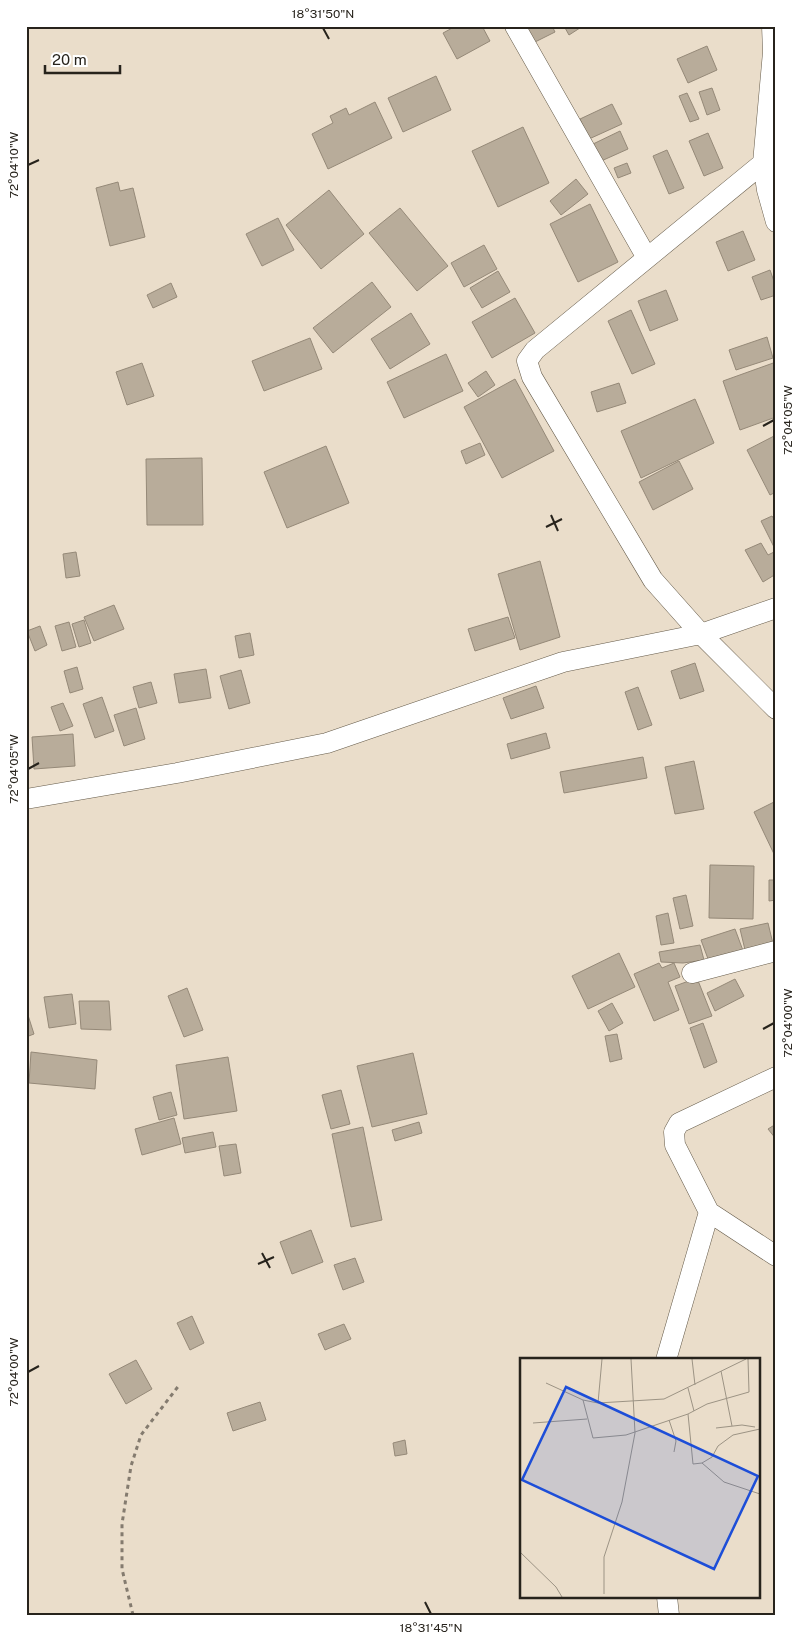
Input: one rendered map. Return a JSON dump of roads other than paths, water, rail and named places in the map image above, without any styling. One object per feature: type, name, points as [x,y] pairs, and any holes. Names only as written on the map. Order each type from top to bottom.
[{"type":"street","points":[[516,26],[646,258]]},
{"type":"street","points":[[772,26],[773,52],[762,163],[776,222]]},
{"type":"street","points":[[762,163],[535,350],[526,361],[532,377],[653,580],[702,634],[776,709]]},
{"type":"street","points":[[26,798],[177,773],[327,743],[563,662],[702,634],[776,608]]},
{"type":"street","points":[[692,973],[776,951]]},
{"type":"street","points":[[776,1077],[679,1123],[674,1132],[675,1145],[709,1212],[776,1256]]},
{"type":"street","points":[[667,1358],[709,1212]]},
{"type":"street","points":[[667,1598],[669,1615]]}]
